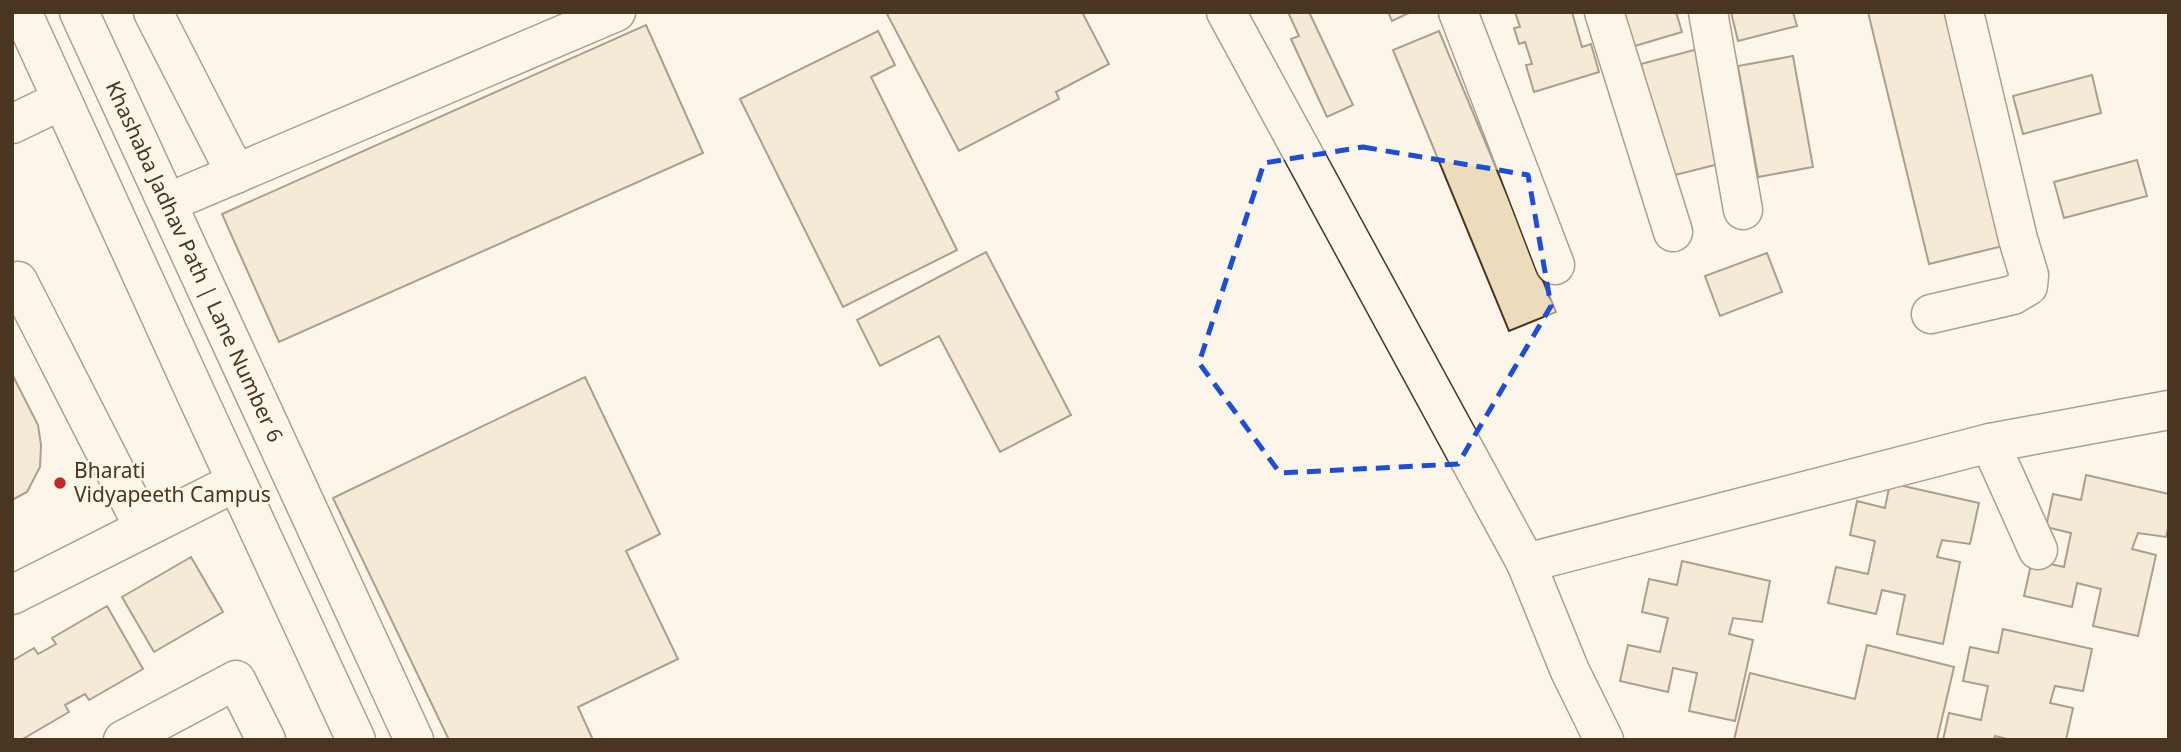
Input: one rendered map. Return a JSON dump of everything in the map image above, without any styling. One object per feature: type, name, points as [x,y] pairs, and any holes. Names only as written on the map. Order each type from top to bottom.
[{"type":"street","points":[[22,12],[356,740]]},
{"type":"street","name":"Khashaba Jadhav Path | Lane Number 6","points":[[79,12],[414,740]]},
{"type":"street","points":[[153,12],[236,174]]},
{"type":"street","points":[[167,203],[616,12]]},
{"type":"street","points":[[1226,12],[1526,564],[1570,671],[1604,740]]},
{"type":"street","points":[[1458,12],[1555,265]]},
{"type":"street","points":[[1604,12],[1673,232]]},
{"type":"street","points":[[1708,12],[1743,210]]},
{"type":"street","points":[[1931,314],[2013,295],[2028,286],[2029,275],[1964,12]]},
{"type":"street","points":[[12,124],[62,100]]},
{"type":"street","points":[[18,281],[144,528]]},
{"type":"street","points":[[1526,564],[1990,443],[2169,410]]},
{"type":"street","points":[[1990,443],[2038,550]]},
{"type":"street","points":[[12,594],[236,482]]},
{"type":"street","points":[[123,740],[236,680],[266,740]]},
{"type":"highlighted area","points":[[1363,147],[1528,175],[1551,306],[1458,464],[1280,473],[1199,363],[1264,163]]},
{"type":"building","points":[[886,12],[1082,12],[1109,64],[1056,92],[1059,99],[959,151]]},
{"type":"building","points":[[1288,12],[1309,12],[1353,105],[1327,117],[1291,39],[1299,36]]},
{"type":"building","points":[[1388,12],[1411,12],[1392,21]]},
{"type":"building","points":[[1515,12],[1572,12],[1582,47],[1591,44],[1599,72],[1534,92],[1526,65],[1532,64],[1525,42],[1519,44],[1514,28],[1520,27]]},
{"type":"building","points":[[1617,12],[1676,12],[1682,32],[1628,48]]},
{"type":"building","points":[[1731,12],[1793,12],[1797,26],[1738,41]]},
{"type":"building","points":[[1868,12],[1947,12],[2003,246],[1929,264]]},
{"type":"building","points":[[646,25],[703,153],[279,342],[222,214]]},
{"type":"building","points":[[878,31],[895,65],[871,77],[957,250],[843,307],[740,99]]},
{"type":"building","points":[[1439,31],[1556,312],[1509,331],[1393,50]]},
{"type":"building","points":[[1698,49],[1727,162],[1671,176],[1641,64]]},
{"type":"building","points":[[1793,56],[1813,167],[1758,177],[1738,66]]},
{"type":"building","points":[[2092,75],[2101,113],[2023,134],[2013,96]]},
{"type":"building","points":[[2137,160],[2147,196],[2064,218],[2054,182]]},
{"type":"building","points":[[986,252],[1071,415],[1000,452],[939,336],[880,366],[857,320]]},
{"type":"building","points":[[1767,253],[1782,292],[1720,316],[1705,276]]},
{"type":"building","points":[[12,374],[38,425],[41,445],[40,467],[27,492],[12,500]]},
{"type":"building","points":[[585,377],[660,534],[626,551],[678,659],[578,707],[593,740],[449,740],[333,498]]},
{"type":"building","points":[[2086,475],[2169,494],[2166,537],[2138,533],[2132,549],[2156,555],[2138,636],[2093,626],[2101,589],[2077,583],[2072,607],[2024,596],[2032,560],[2064,567],[2071,533],[2046,527],[2053,494],[2081,500]]},
{"type":"building","points":[[1890,483],[1979,503],[1970,544],[1942,540],[1937,557],[1960,562],[1943,644],[1897,634],[1905,595],[1882,590],[1876,614],[1828,603],[1836,567],[1868,574],[1875,541],[1850,535],[1857,501],[1885,508]]},
{"type":"building","points":[[191,557],[223,612],[154,652],[122,597]]},
{"type":"building","points":[[1682,561],[1770,581],[1762,622],[1733,618],[1729,634],[1753,640],[1735,721],[1689,711],[1697,673],[1673,668],[1668,692],[1620,681],[1628,645],[1660,652],[1668,618],[1642,612],[1649,579],[1677,585]]},
{"type":"building","points":[[107,606],[143,669],[89,700],[85,694],[65,705],[69,712],[21,740],[15,740],[12,736],[12,661],[34,648],[38,654],[56,644],[52,638]]},
{"type":"building","points":[[2003,629],[2092,649],[2083,691],[2055,686],[2050,703],[2073,708],[2066,740],[2011,740],[1995,736],[1994,740],[1943,740],[1949,713],[1981,720],[1988,686],[1963,681],[1970,647],[1998,653]]},
{"type":"building","points":[[1867,645],[1954,667],[1937,740],[1734,740],[1750,673],[1855,699]]},
{"type":"place","name":"Bharati Vidyapeeth Campus","points":[[60,483]]}]
